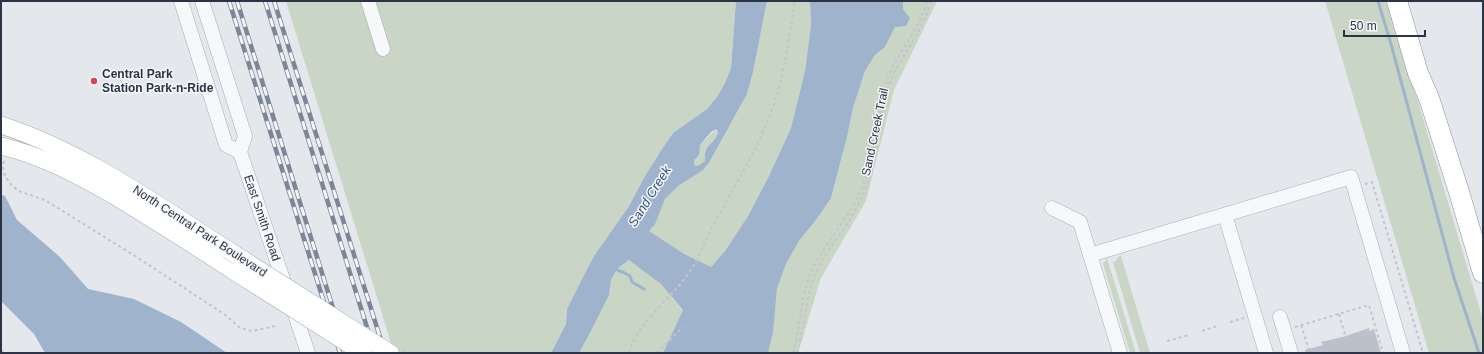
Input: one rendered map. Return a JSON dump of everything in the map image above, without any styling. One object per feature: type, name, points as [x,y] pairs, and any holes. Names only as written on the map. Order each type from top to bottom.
[{"type":"highway","points":[[1397,1],[1418,73],[1429,98],[1483,273]]},
{"type":"highway","points":[[1411,1],[1426,75],[1429,98]]},
{"type":"main road","name":"North Central Park Boulevard","points":[[1,125],[27,134],[71,153],[115,177],[390,353]]},
{"type":"main road","name":"North Central Park Boulevard","points":[[3,152],[42,158],[82,177],[161,223],[363,353]]},
{"type":"street","points":[[181,1],[226,145],[240,152],[245,136],[202,1]]},
{"type":"street","points":[[368,1],[383,49]]},
{"type":"street","name":"East Smith Road","points":[[240,152],[308,353]]},
{"type":"street","points":[[1090,255],[1351,177],[1403,353]]},
{"type":"street","points":[[1052,208],[1080,222],[1120,353]]},
{"type":"street","points":[[1225,215],[1266,353]]},
{"type":"street","points":[[1280,317],[1291,353]]},
{"type":"path","points":[[629,353],[637,334],[646,321],[677,288],[692,267],[758,143],[778,92],[788,49],[795,1]]},
{"type":"path","name":"Sand Creek Trail","points":[[793,353],[796,344],[804,294],[810,277],[825,247],[849,214],[863,184],[871,156],[878,108],[884,88],[892,68],[921,20],[927,1]]},
{"type":"path","points":[[797,353],[805,307],[812,282],[823,257],[847,223],[865,190],[873,167],[882,110],[889,85],[900,61],[925,20],[931,1]]},
{"type":"path","points":[[3,152],[4,173],[12,186],[21,192],[45,200],[224,314],[240,328],[252,331],[275,326]]},
{"type":"path","points":[[1360,185],[1372,182],[1423,353]]},
{"type":"path","points":[[1290,328],[1369,305],[1383,353]]},
{"type":"path","points":[[1339,314],[1346,338]]},
{"type":"path","points":[[1230,322],[1245,318]]},
{"type":"path","points":[[1301,325],[1310,353]]},
{"type":"path","points":[[1202,331],[1217,326]]},
{"type":"path","points":[[657,353],[683,327]]},
{"type":"path","points":[[1167,341],[1189,335]]},
{"type":"green space","points":[[286,1],[736,1],[731,68],[717,97],[707,109],[673,133],[645,176],[629,206],[594,256],[567,309],[566,324],[551,353],[394,353]]},
{"type":"green space","points":[[767,1],[810,1],[811,25],[805,71],[791,128],[769,176],[748,216],[725,251],[711,267],[672,298],[683,310],[663,353],[579,353],[608,295],[611,280],[617,269],[629,260],[660,210],[665,199],[678,186],[710,161],[747,94],[753,72]]},
{"type":"green space","points":[[903,1],[937,1],[894,90],[866,201],[821,278],[798,353],[768,353],[773,333],[777,289],[786,264],[799,241],[831,198],[853,108],[865,71],[875,55],[885,47],[895,27],[910,18],[903,9]]},
{"type":"green space","points":[[1325,1],[1388,1],[1483,320],[1483,353],[1429,353]]},
{"type":"green space","points":[[716,129],[718,131],[717,136],[706,151],[705,161],[698,167],[694,165],[694,160],[698,158],[700,145]]},
{"type":"green space","points":[[1121,256],[1150,353],[1140,353],[1113,262]]},
{"type":"green space","points":[[1107,258],[1136,353],[1130,353],[1103,264]]},
{"type":"water","name":"Sand Creek","points":[[736,1],[767,1],[753,72],[747,94],[710,161],[703,170],[678,186],[665,199],[655,224],[649,231],[684,254],[711,267],[725,251],[748,216],[769,176],[791,128],[805,71],[811,25],[810,1],[903,1],[903,9],[910,18],[906,26],[895,27],[885,47],[875,55],[865,71],[853,108],[831,198],[799,241],[786,264],[777,289],[773,333],[768,353],[663,353],[683,310],[661,284],[629,260],[617,269],[611,280],[609,295],[579,353],[551,353],[566,324],[567,309],[594,256],[629,206],[645,176],[673,133],[707,109],[717,97],[731,68]],"holes":[[[716,129],[718,131],[715,139],[706,151],[705,161],[698,166],[694,165],[694,160],[699,154],[700,145],[711,132]]]},
{"type":"water","points":[[1,195],[5,196],[17,220],[60,257],[88,289],[134,299],[181,322],[227,353],[45,353],[34,334],[1,301]]},
{"type":"building","points":[[1369,328],[1370,331],[1374,329],[1381,353],[1305,353],[1305,350],[1323,345],[1321,342],[1343,337]]},
{"type":"waterway","points":[[1378,1],[1454,278],[1479,353]]},
{"type":"waterway","points":[[614,267],[630,276],[632,282],[644,289]]},
{"type":"railway","points":[[229,1],[340,353]]},
{"type":"railway","points":[[237,1],[347,353]]},
{"type":"railway","points":[[265,1],[375,353]]},
{"type":"railway","points":[[274,1],[385,353]]},
{"type":"place","name":"Central Park Station Park-n-Ride","points":[[94,81]]}]
